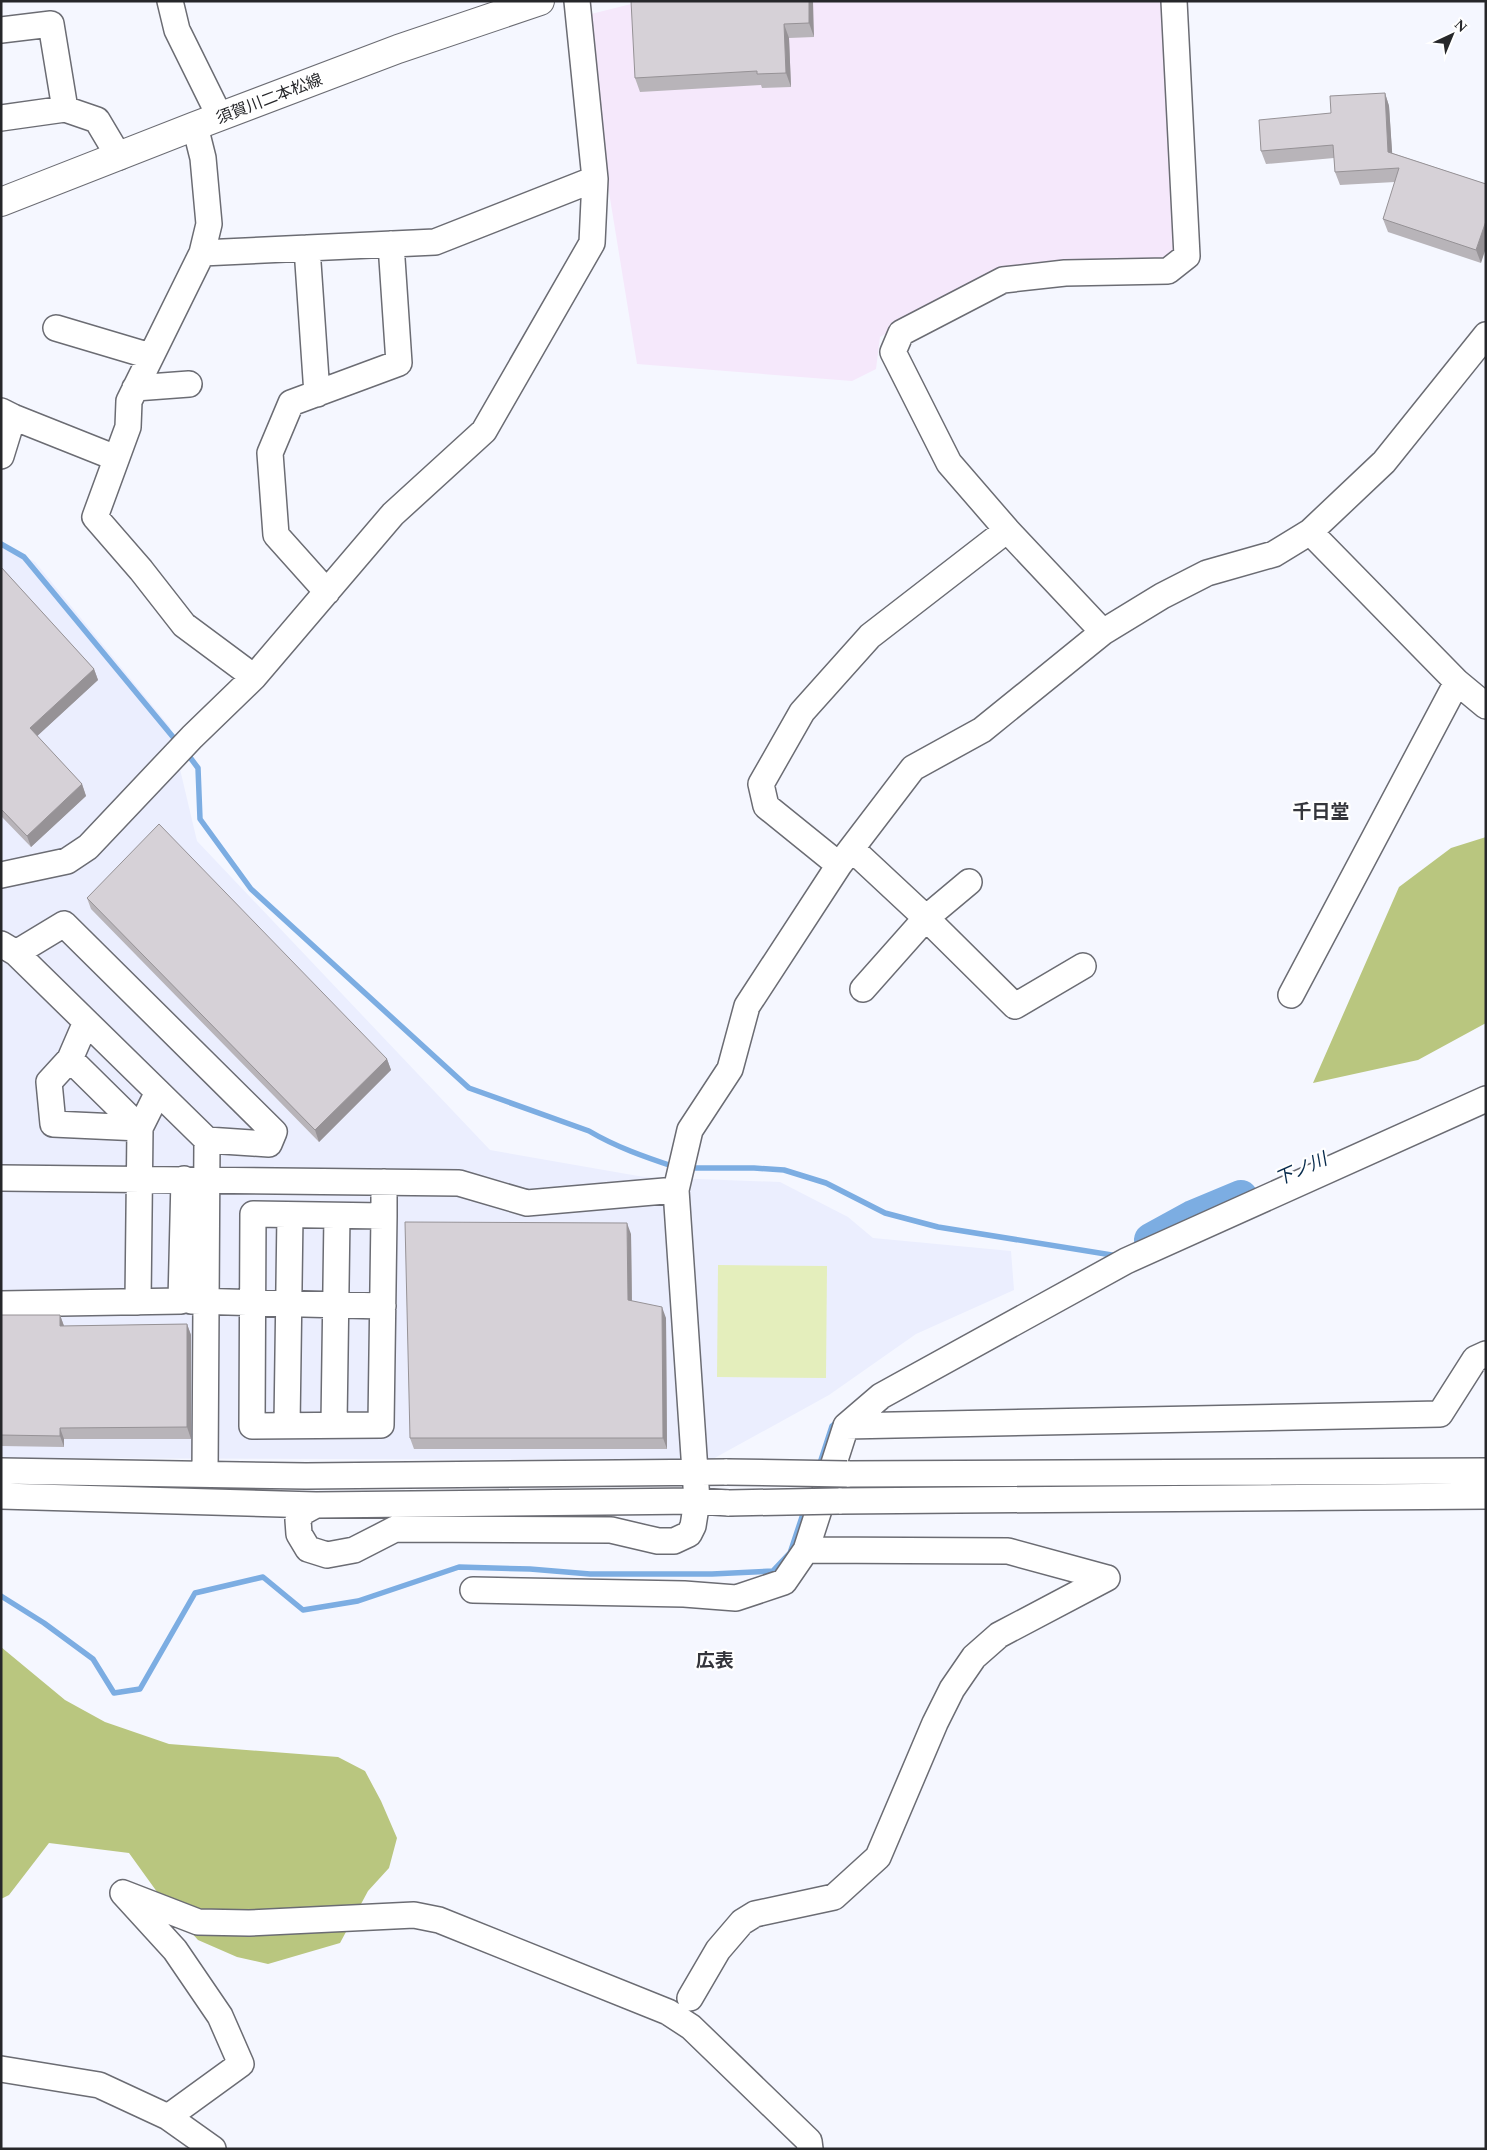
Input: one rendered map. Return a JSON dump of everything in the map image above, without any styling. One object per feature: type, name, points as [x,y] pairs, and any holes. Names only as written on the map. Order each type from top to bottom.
[{"type":"main road","name":"須賀川二本松線","points":[[1,202],[194,126],[525,3]]},
{"type":"street","points":[[170,1],[177,30],[220,117]]},
{"type":"street","points":[[1,875],[67,861],[88,847],[192,737],[254,678],[393,514],[484,431],[592,243],[595,179],[578,1]]},
{"type":"street","points":[[1103,632],[1007,530],[949,463],[894,352],[901,333],[1003,280],[1065,273],[1168,272],[1187,256],[1174,1]]},
{"type":"street","points":[[1,30],[50,24],[66,109]]},
{"type":"street","points":[[1,118],[66,109],[97,120],[119,157]]},
{"type":"street","points":[[194,126],[203,158],[209,224],[202,253],[129,401],[128,427],[96,517],[184,625],[254,678]]},
{"type":"street","points":[[202,253],[435,242],[595,179]]},
{"type":"street","points":[[327,592],[276,535],[270,453],[291,404],[399,363],[391,244]]},
{"type":"street","points":[[307,248],[317,394]]},
{"type":"street","points":[[56,328],[150,356]]},
{"type":"street","points":[[316,1505],[303,1512],[298,1520],[299,1534],[308,1549],[327,1555],[354,1550],[395,1529],[611,1530],[658,1541],[674,1542],[689,1534],[693,1526],[697,1501],[676,1190],[690,1130],[730,1069],[748,1006],[846,857],[913,768],[982,730],[1103,632],[1162,596],[1207,573],[1274,554],[1310,532],[1384,462],[1486,335]]},
{"type":"street","points":[[135,388],[189,384]]},
{"type":"street","points":[[1,456],[7,414],[116,458]]},
{"type":"street","points":[[1007,530],[870,636],[802,712],[761,784],[766,806],[846,857],[926,918],[1014,1006],[1083,966]]},
{"type":"street","points":[[1310,532],[1457,682],[1486,706]]},
{"type":"street","points":[[1291,995],[1457,682]]},
{"type":"street","points":[[863,988],[926,918],[969,882]]},
{"type":"street","points":[[64,924],[274,1132],[269,1144],[207,1140],[9,948],[64,924]]},
{"type":"street","points":[[86,1022],[70,1059],[48,1082],[53,1124],[140,1128]]},
{"type":"street","points":[[70,1059],[140,1128]]},
{"type":"street","points":[[138,1302],[140,1128],[158,1092]]},
{"type":"street","points":[[473,1590],[684,1594],[736,1598],[784,1582],[806,1550],[846,1426],[881,1396],[1126,1261],[1486,1099]]},
{"type":"street","points":[[181,1301],[195,1180],[207,1140]]},
{"type":"street","points":[[1,1178],[459,1183],[527,1203],[676,1190]]},
{"type":"street","points":[[195,1180],[206,1302],[205,1474]]},
{"type":"street","points":[[384,1182],[384,1216],[383,1306],[381,1425],[252,1426],[251,1303],[253,1214],[384,1216]]},
{"type":"street","points":[[287,1425],[290,1215]]},
{"type":"street","points":[[334,1424],[337,1216]]},
{"type":"street","points":[[1,1304],[181,1301],[383,1306]]},
{"type":"street","points":[[846,1426],[1440,1414],[1475,1359],[1486,1354]]},
{"type":"street","points":[[1,1471],[306,1476],[695,1472],[847,1474],[1486,1471]]},
{"type":"street","points":[[1,1496],[316,1505],[1486,1496]]},
{"type":"street","points":[[690,1998],[718,1950],[742,1922],[755,1914],[834,1896],[878,1857],[935,1723],[952,1689],[974,1657],[999,1635],[1107,1578],[1008,1551],[806,1550]]},
{"type":"street","points":[[168,2117],[241,2064],[220,2016],[175,1950],[123,1893],[198,1922],[249,1923],[414,1915],[439,1920],[668,2012],[691,2027],[809,2141],[810,2149]]},
{"type":"street","points":[[1,2068],[99,2085],[168,2117],[212,2149]]},
{"type":"shaded area","points":[[643,1],[1165,1],[1177,250],[1166,265],[988,274],[880,337],[876,369],[852,381],[637,364],[608,186],[591,14]]},
{"type":"shaded area","points":[[1,544],[35,562],[170,727],[197,841],[490,1150],[644,1177],[780,1182],[848,1217],[873,1238],[1011,1251],[1014,1290],[916,1334],[829,1395],[711,1460],[1,1458]]},
{"type":"green space","points":[[1486,837],[1486,1023],[1418,1060],[1313,1083],[1399,887],[1451,848]]},
{"type":"green space","points":[[718,1265],[827,1266],[826,1378],[717,1377]]},
{"type":"green space","points":[[1,1647],[65,1700],[105,1722],[169,1744],[338,1757],[365,1771],[381,1801],[397,1838],[389,1868],[368,1891],[340,1943],[268,1964],[237,1957],[198,1940],[165,1903],[129,1853],[49,1843],[9,1895],[1,1899]]},
{"type":"building","points":[[631,1],[809,1],[809,23],[784,24],[786,73],[757,74],[757,71],[635,78]]},
{"type":"building","points":[[1385,93],[1388,152],[1486,184],[1486,221],[1476,250],[1383,219],[1399,168],[1335,172],[1333,145],[1261,151],[1259,120],[1331,113],[1330,96]]},
{"type":"building","points":[[1,567],[94,669],[30,728],[82,784],[27,836],[1,809]]},
{"type":"building","points":[[159,824],[387,1059],[315,1130],[87,898]]},
{"type":"building","points":[[405,1222],[627,1223],[628,1300],[662,1307],[663,1438],[410,1438]]},
{"type":"building","points":[[1,1315],[60,1315],[60,1326],[187,1324],[187,1427],[60,1428],[60,1436],[1,1435]]},
{"type":"waterway","points":[[1,544],[24,557],[178,743]]},
{"type":"waterway","points":[[186,752],[198,768],[200,819],[251,889],[469,1088],[589,1131],[620,1147],[675,1167]]},
{"type":"waterway","points":[[686,1168],[784,1170],[826,1183],[885,1213],[938,1227],[1118,1256]]},
{"type":"waterway","name":"下ノ川","points":[[1151,1240],[1193,1217],[1241,1197]]},
{"type":"waterway","points":[[819,1466],[832,1426],[838,1421]]},
{"type":"waterway","points":[[1,1596],[44,1623],[93,1659],[114,1693],[140,1689],[195,1593],[263,1577],[303,1610],[358,1601],[459,1567],[530,1569],[590,1574],[712,1574],[773,1571],[790,1553],[805,1508]]},
{"type":"district","name":"千日堂","points":[[1321,811]]},
{"type":"district","name":"広表","points":[[715,1660]]}]
